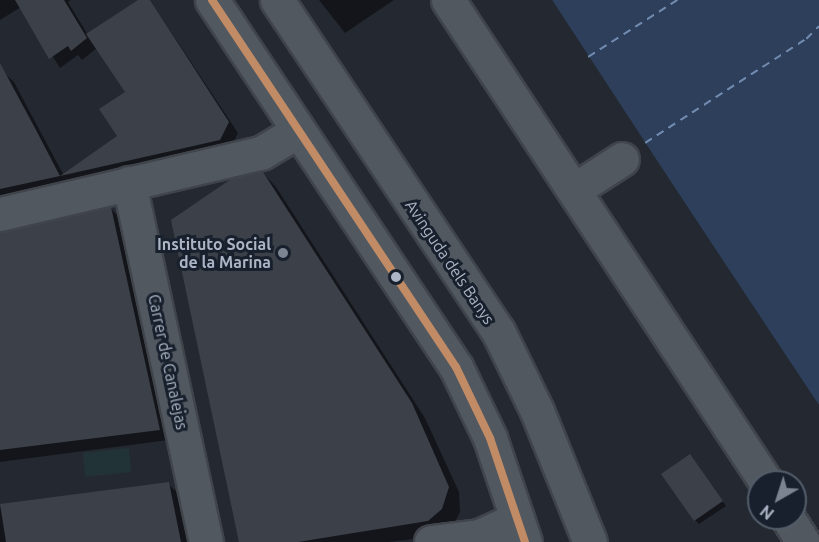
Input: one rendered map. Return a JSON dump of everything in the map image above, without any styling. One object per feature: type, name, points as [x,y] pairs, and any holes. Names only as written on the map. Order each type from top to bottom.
[{"type":"street","points":[[212,0],[456,367],[490,438],[521,531],[431,542]]},
{"type":"street","name":"Avinguda dels Banys","points":[[277,0],[498,331],[537,411],[590,542]]},
{"type":"street","points":[[448,0],[574,190],[683,361],[758,470]]},
{"type":"street","points":[[0,214],[261,153],[298,131]]},
{"type":"street","points":[[574,190],[622,159]]},
{"type":"street","name":"Carrer de Canalejas","points":[[129,183],[206,542]]},
{"type":"shaded area","points":[[129,448],[131,472],[85,477],[83,453]]},
{"type":"water","points":[[552,0],[819,0],[819,405],[645,143]]},
{"type":"pier","points":[[548,0],[552,0],[819,408],[642,145]]},
{"type":"building","points":[[15,0],[64,0],[87,38],[71,51],[68,46],[49,59]]},
{"type":"building","points":[[138,0],[150,0],[229,122],[220,140],[60,176],[117,136],[99,109],[125,92],[86,34]]},
{"type":"building","points":[[0,63],[36,130],[60,176],[0,189]]},
{"type":"building","points":[[263,172],[412,403],[449,487],[442,509],[428,521],[298,542],[239,542],[171,220],[231,179]]},
{"type":"building","points":[[111,207],[160,430],[0,450],[0,232]]},
{"type":"building","points":[[690,454],[723,501],[694,521],[661,474]]},
{"type":"building","points":[[169,482],[181,542],[6,542],[0,504]]},
{"type":"ferry route","points":[[588,57],[677,0]]},
{"type":"ferry route","points":[[645,143],[806,39],[819,26]]},
{"type":"transit line","points":[[212,0],[456,367],[490,438],[525,542]]},
{"type":"place","name":"Instituto Social de la Marina","points":[[283,253]]}]
